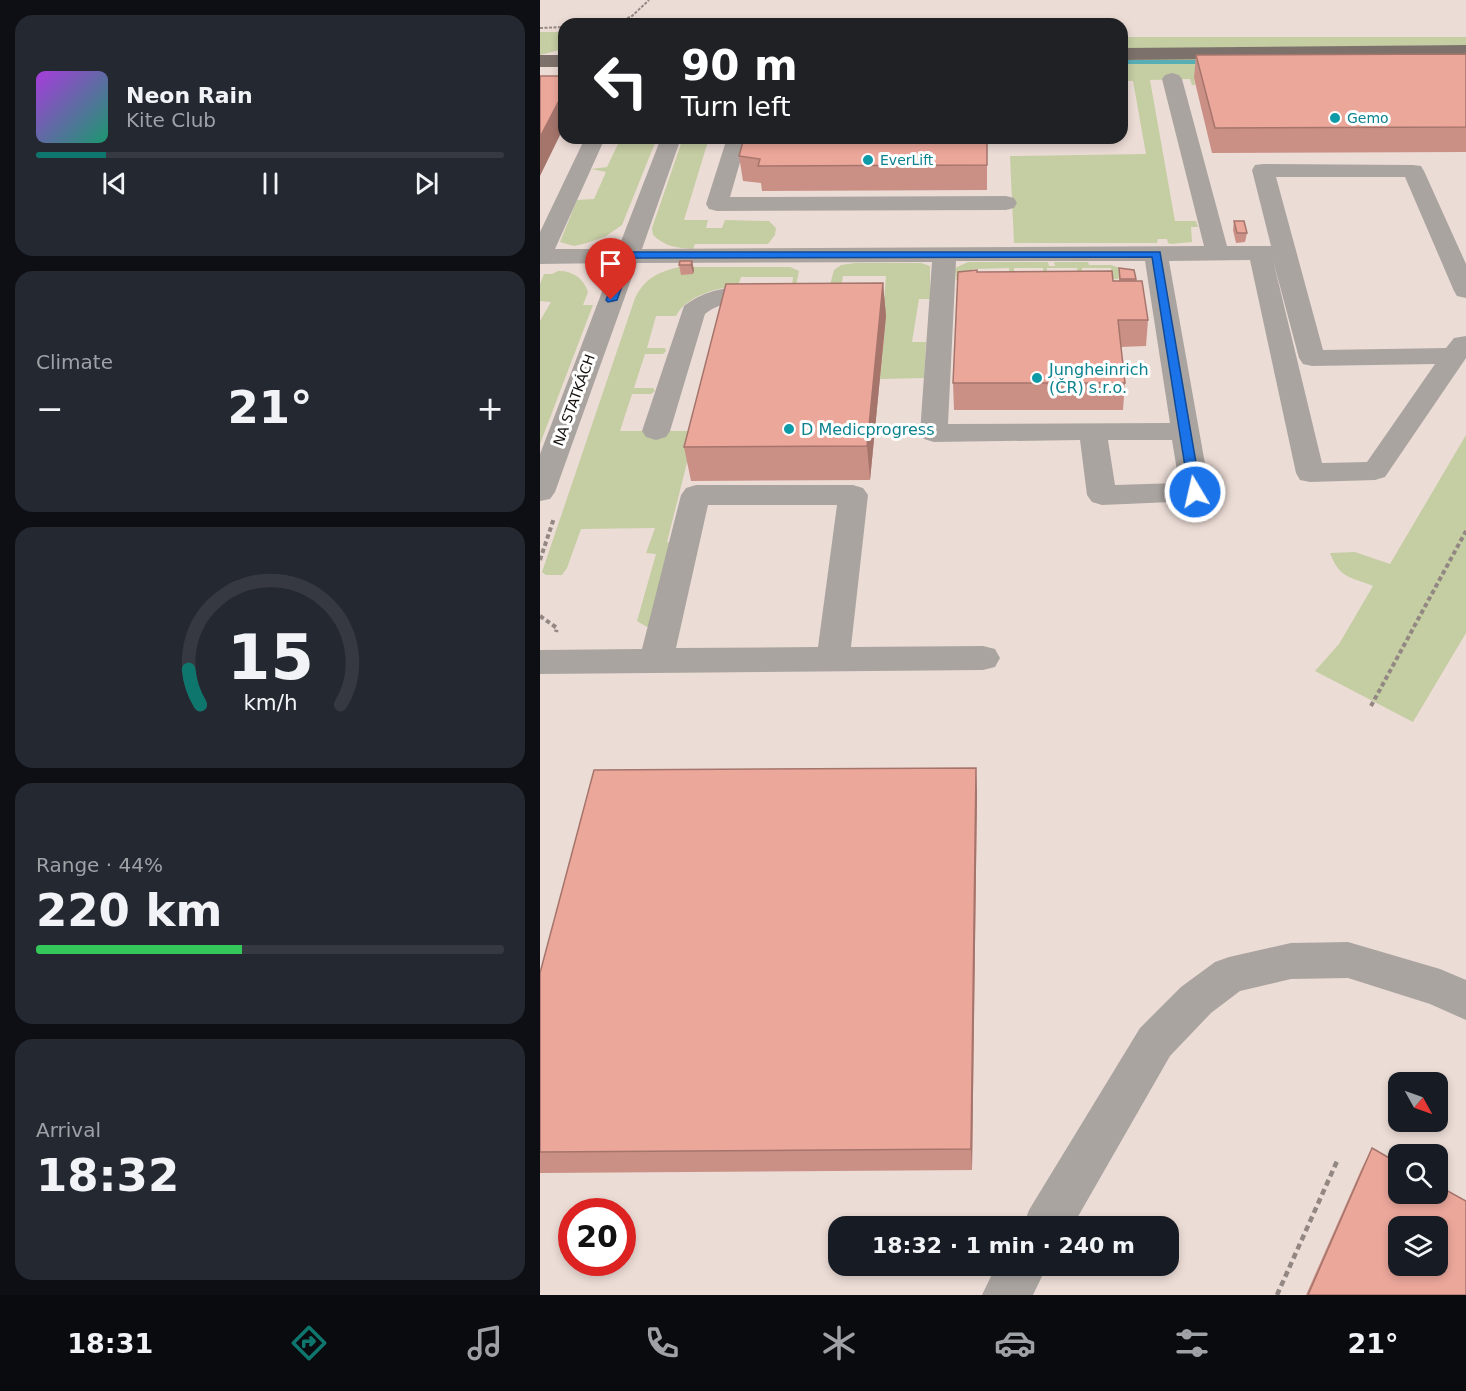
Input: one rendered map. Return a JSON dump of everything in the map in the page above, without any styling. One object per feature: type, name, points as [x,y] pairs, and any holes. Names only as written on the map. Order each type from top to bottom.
[{"type":"main road","points":[[1128,54],[1466,51]]},
{"type":"main road","points":[[540,61],[558,61]]},
{"type":"street","points":[[1172,79],[1217,253]]},
{"type":"street","points":[[592,144],[540,256],[628,255],[794,230],[1006,203]]},
{"type":"street","name":"NA STATKÁCH","points":[[540,492],[668,144]]},
{"type":"street","points":[[735,144],[717,204],[794,230],[822,256],[1272,253]]},
{"type":"street","points":[[1460,347],[1376,471],[1310,473],[1284,358],[1263,170],[1413,171],[1466,291]]},
{"type":"street","points":[[1272,253],[1312,358]]},
{"type":"street","points":[[1093,433],[1102,495],[1195,492],[1156,254]]},
{"type":"street","points":[[817,282],[822,256]]},
{"type":"street","points":[[944,256],[934,433],[1185,431]]},
{"type":"street","points":[[656,431],[679,350],[693,311],[703,303],[727,294],[788,293]]},
{"type":"street","points":[[1284,358],[1460,347]]},
{"type":"street","points":[[657,661],[696,495],[853,495],[833,660]]},
{"type":"street","points":[[540,662],[983,658]]},
{"type":"street","points":[[1052,1216],[1155,1042],[1196,1000],[1229,975],[1291,961],[1348,960],[1440,988],[1466,1001]]},
{"type":"street","points":[[1006,1295],[1017,1276]]},
{"type":"path","points":[[628,18],[650,0]]},
{"type":"path","points":[[540,28],[558,27]]},
{"type":"path","points":[[1371,706],[1466,531]]},
{"type":"path","points":[[540,616],[557,628]]},
{"type":"path","points":[[1277,1295],[1338,1159]]},
{"type":"green space","points":[[540,32],[558,32],[558,50],[540,55]]},
{"type":"green space","points":[[1128,37],[1466,37],[1466,45],[1128,50]]},
{"type":"green space","points":[[1204,58],[1194,79],[1195,85],[1192,85],[1190,79],[1150,80],[1175,221],[1196,221],[1198,227],[1191,227],[1192,242],[1171,244],[1167,239],[1158,239],[1157,243],[1014,243],[1010,156],[1146,154],[1133,81],[1128,81],[1128,60]]},
{"type":"green space","points":[[618,144],[655,144],[622,225],[606,236],[587,243],[574,246],[560,242],[577,200],[594,199],[606,172],[591,169],[607,167]]},
{"type":"green space","points":[[681,144],[707,144],[684,220],[708,220],[706,228],[722,228],[725,220],[769,221],[776,228],[775,235],[768,244],[695,244],[693,249],[687,249],[658,239],[653,235],[652,228]]},
{"type":"green space","points":[[968,262],[1048,262],[1049,266],[1055,266],[1054,262],[1088,262],[1089,265],[1111,265],[1123,269],[1118,279],[1111,279],[1111,268],[1082,268],[1082,279],[1078,279],[1077,268],[1047,268],[1047,280],[1044,280],[1043,268],[1014,268],[1014,279],[1010,279],[1009,268],[972,269],[971,280],[956,280],[955,268]]},
{"type":"green space","points":[[921,263],[930,266],[930,299],[919,299],[912,342],[926,342],[924,378],[880,379],[886,316],[883,316],[886,276],[843,276],[841,286],[830,285],[834,270],[841,265]]},
{"type":"green space","points":[[679,267],[790,267],[799,271],[796,286],[792,286],[793,277],[741,277],[738,286],[703,294],[687,303],[676,316],[656,316],[647,348],[665,348],[666,351],[663,354],[645,354],[634,388],[653,388],[655,391],[651,394],[632,394],[620,431],[695,431],[667,542],[678,543],[652,624],[647,627],[637,621],[656,554],[646,553],[655,528],[581,529],[567,568],[562,575],[546,575],[542,572],[635,298],[643,285],[653,277]]},
{"type":"green space","points":[[558,271],[572,274],[580,279],[588,292],[583,305],[593,305],[540,444],[540,321],[551,302],[540,301],[540,284],[544,274]]},
{"type":"green space","points":[[1466,435],[1466,633],[1413,722],[1315,671],[1339,644],[1373,586],[1346,576],[1338,568],[1330,553],[1355,552],[1390,564]]},
{"type":"building","name":"Gemo","points":[[1466,54],[1466,127],[1215,128],[1196,55]]},
{"type":"building","points":[[540,76],[558,76],[558,102],[540,137]]},
{"type":"building","points":[[742,144],[987,144],[987,165],[758,166],[760,159],[739,156]]},
{"type":"building","points":[[1234,221],[1244,221],[1247,233],[1237,233]]},
{"type":"building","points":[[680,261],[692,261],[691,265],[679,265]]},
{"type":"building","points":[[1119,268],[1134,270],[1136,279],[1120,279]]},
{"type":"building","name":"Jungheinrich (ČR) s.r.o.","points":[[977,270],[977,272],[1112,271],[1113,281],[1142,281],[1148,320],[1118,320],[1125,383],[953,383],[958,272]]},
{"type":"building","name":"D Medicprogress","points":[[883,283],[867,446],[684,447],[726,284]]},
{"type":"building","points":[[976,768],[971,1149],[540,1152],[540,973],[594,770]]},
{"type":"building","points":[[1372,1148],[1388,1157],[1388,1204],[1448,1204],[1448,1191],[1466,1201],[1466,1295],[1308,1295]]},
{"type":"waterway","points":[[1128,62],[1209,62]]},
{"type":"place","name":"Gemo","points":[[1335,118]]},
{"type":"place","name":"EverLift","points":[[868,160]]},
{"type":"place","name":"Jungheinrich (ČR) s.r.o.","points":[[1037,378]]},
{"type":"place","name":"D Medicprogress","points":[[789,429]]},
{"type":"route","points":[[611,300],[628,255],[1156,254],[1195,492]]}]
